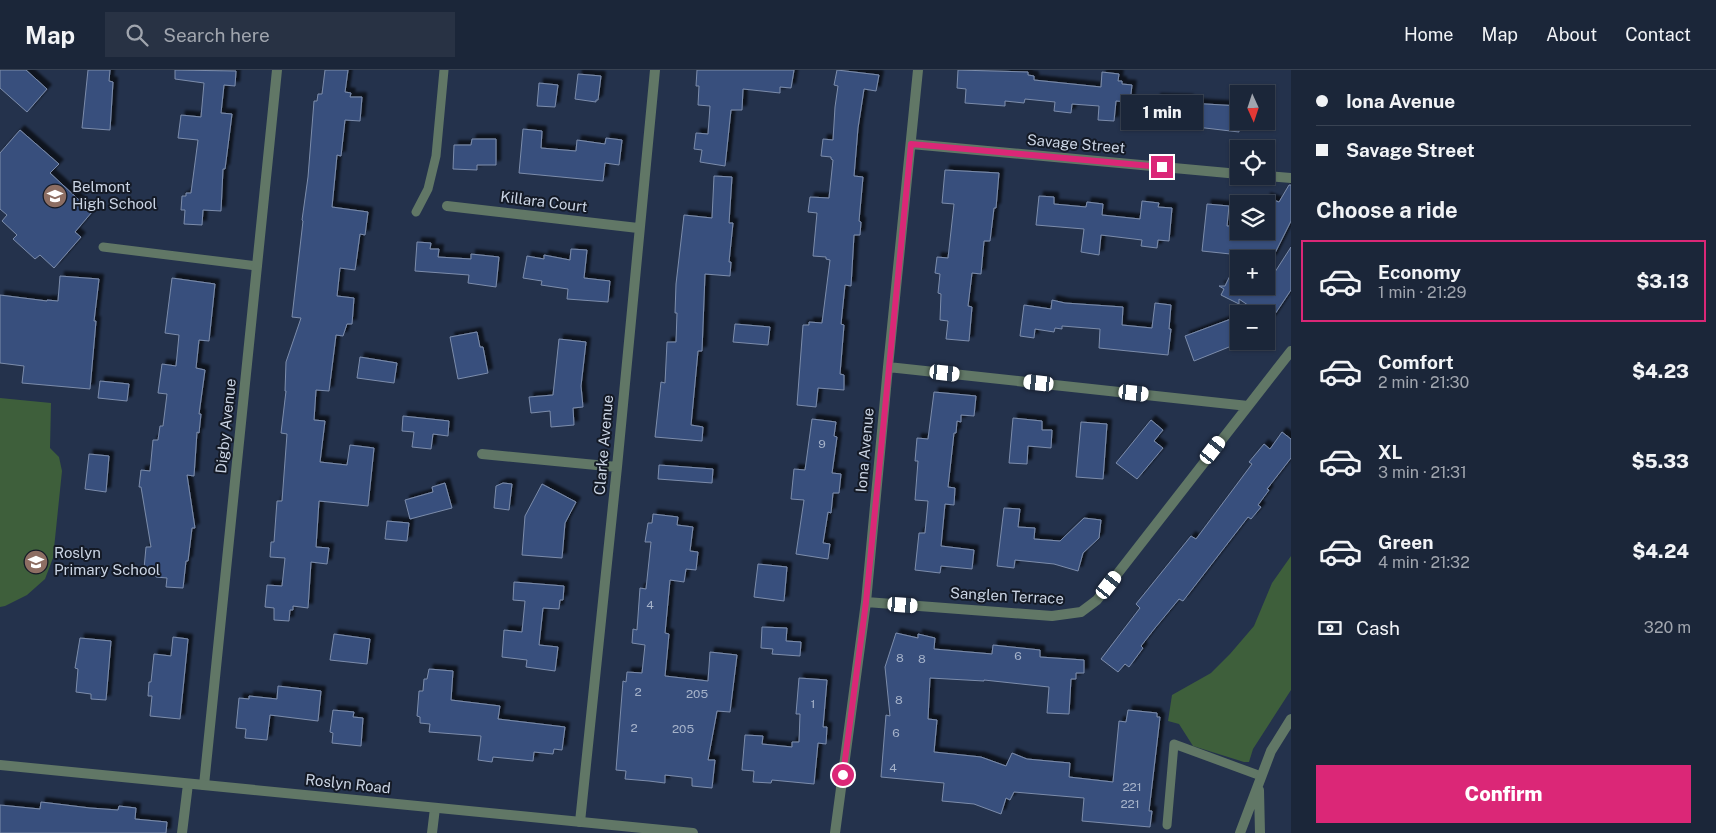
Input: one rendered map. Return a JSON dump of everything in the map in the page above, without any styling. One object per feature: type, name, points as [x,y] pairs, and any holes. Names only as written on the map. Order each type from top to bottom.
[{"type":"street","name":"Digby Avenue","points":[[204,785],[277,70]]},
{"type":"street","name":"Clarke Avenue","points":[[580,822],[617,467],[638,228],[655,70]]},
{"type":"street","name":"Iona Avenue","points":[[835,833],[866,602],[918,70]]},
{"type":"street","name":"Savage Street","points":[[911,144],[1230,173]]},
{"type":"street","points":[[1275,177],[1291,178]]},
{"type":"street","name":"Killara Court","points":[[447,206],[638,228]]},
{"type":"street","name":"Sanglen Terrace","points":[[866,602],[1052,616],[1081,612],[1097,600],[1291,351]]},
{"type":"street","points":[[888,367],[1248,406]]},
{"type":"street","points":[[482,454],[617,467]]},
{"type":"street","points":[[1240,833],[1271,751],[1291,718]]},
{"type":"street","name":"Roslyn Road","points":[[0,766],[693,833]]},
{"type":"street","points":[[1260,780],[1260,833]]},
{"type":"street","points":[[182,833],[188,784]]},
{"type":"street","points":[[432,833],[435,808]]},
{"type":"lane","points":[[416,212],[428,189],[436,156],[444,70]]},
{"type":"lane","points":[[103,247],[257,266]]},
{"type":"lane","points":[[1168,824],[1174,744],[1260,780]]},
{"type":"green space","points":[[0,398],[51,403],[50,448],[59,457],[62,471],[53,558],[45,579],[27,595],[0,607]]},
{"type":"green space","points":[[1291,556],[1291,690],[1253,749],[1249,762],[1193,746],[1179,724],[1168,721],[1172,695],[1211,673],[1254,626],[1272,583]]},
{"type":"building","points":[[0,70],[26,70],[47,89],[27,112],[0,88]]},
{"type":"building","points":[[88,70],[110,70],[109,81],[113,82],[110,130],[82,128]]},
{"type":"building","points":[[175,70],[236,71],[235,86],[224,85],[221,113],[232,114],[225,169],[223,169],[221,211],[203,210],[202,225],[184,224],[185,210],[181,210],[182,196],[186,196],[186,193],[191,193],[198,140],[178,138],[181,115],[201,117],[204,83],[175,79]]},
{"type":"building","points":[[325,70],[348,70],[345,92],[351,93],[350,97],[362,97],[360,121],[345,120],[341,156],[337,155],[332,207],[368,212],[365,235],[360,234],[355,270],[340,268],[337,296],[354,298],[352,324],[347,324],[343,336],[336,335],[329,391],[316,390],[314,420],[325,421],[320,462],[347,465],[350,445],[374,448],[368,506],[319,501],[316,547],[329,548],[327,564],[311,562],[308,608],[293,606],[293,610],[290,610],[289,621],[274,620],[274,608],[265,607],[267,585],[282,586],[285,558],[270,557],[271,542],[274,542],[277,501],[282,501],[287,434],[281,433],[286,391],[286,362],[301,318],[292,317],[308,177],[314,101],[317,101],[318,94],[322,94]]},
{"type":"building","points":[[697,70],[794,70],[791,88],[780,87],[780,93],[743,89],[742,110],[731,110],[725,166],[700,162],[702,150],[694,149],[696,133],[708,134],[710,106],[698,105],[699,86],[696,86]]},
{"type":"building","points":[[837,70],[879,75],[876,91],[864,89],[858,128],[854,176],[863,177],[859,221],[861,222],[860,235],[854,235],[851,286],[845,285],[841,324],[844,325],[840,374],[844,375],[844,390],[818,388],[816,407],[797,405],[803,325],[809,325],[809,322],[822,323],[830,260],[826,259],[826,257],[813,256],[817,213],[808,212],[810,197],[829,198],[833,160],[831,157],[821,156],[823,139],[833,140],[838,86],[834,85]]},
{"type":"building","points":[[958,70],[1028,72],[1028,75],[1034,76],[1034,80],[1101,87],[1102,72],[1119,74],[1118,81],[1122,81],[1122,84],[1132,85],[1130,102],[1116,101],[1114,121],[1098,120],[1099,106],[1072,104],[1071,113],[1054,111],[1055,102],[1025,99],[1024,103],[1005,101],[1005,106],[965,103],[966,89],[957,88]]},
{"type":"building","points":[[578,74],[601,76],[598,100],[596,102],[575,99]]},
{"type":"building","points":[[539,83],[558,85],[555,107],[537,106]]},
{"type":"building","points":[[1156,98],[1189,99],[1189,103],[1230,105],[1230,130],[1239,130],[1239,132],[1185,127],[1185,129],[1155,128]]},
{"type":"building","points":[[523,129],[542,131],[541,148],[576,151],[577,140],[605,144],[606,138],[622,140],[619,165],[605,163],[603,181],[519,173]]},
{"type":"building","points":[[20,130],[59,164],[50,173],[92,212],[75,232],[81,237],[54,268],[40,255],[35,259],[13,239],[17,235],[2,221],[7,215],[0,209],[0,153]]},
{"type":"building","points":[[472,139],[496,139],[496,165],[477,165],[477,170],[453,169],[454,145],[471,145]]},
{"type":"building","points":[[945,170],[999,173],[996,208],[994,208],[990,241],[984,241],[981,274],[972,273],[968,306],[972,307],[969,341],[946,339],[948,321],[940,320],[941,294],[938,293],[940,274],[935,273],[937,257],[948,258],[954,204],[942,203]]},
{"type":"building","points":[[714,176],[732,177],[729,223],[733,223],[729,262],[731,262],[730,276],[705,274],[702,351],[698,351],[691,425],[703,427],[702,441],[655,437],[661,382],[665,383],[667,342],[676,342],[676,284],[684,215],[712,218]]},
{"type":"building","points":[[1289,185],[1291,185],[1291,221],[1275,253],[1275,250],[1230,250],[1230,254],[1202,251],[1207,204],[1229,206],[1227,226],[1230,226],[1230,240],[1275,240],[1275,200],[1279,202]]},
{"type":"building","points":[[1039,196],[1054,197],[1054,204],[1086,207],[1087,202],[1103,204],[1102,215],[1140,219],[1142,201],[1159,203],[1158,207],[1172,208],[1169,241],[1158,240],[1157,248],[1141,246],[1142,240],[1101,235],[1099,255],[1081,252],[1084,229],[1036,225]]},
{"type":"building","points":[[417,242],[431,243],[430,249],[439,249],[438,257],[471,259],[471,254],[499,257],[496,287],[468,283],[469,275],[415,271]]},
{"type":"building","points":[[1291,247],[1291,290],[1275,314],[1275,305],[1248,305],[1239,299],[1239,304],[1221,295],[1224,289],[1219,286],[1225,286],[1230,276],[1230,295],[1275,295],[1275,272]]},
{"type":"building","points":[[571,249],[587,250],[584,278],[610,281],[608,302],[567,299],[568,289],[541,285],[542,281],[523,278],[527,256],[544,259],[544,255],[570,260]]},
{"type":"building","points":[[60,276],[99,279],[94,321],[96,321],[90,389],[22,383],[24,366],[0,363],[0,295],[58,301]]},
{"type":"building","points":[[172,278],[215,284],[209,341],[199,340],[196,368],[205,370],[199,414],[201,414],[199,433],[197,432],[194,476],[187,475],[195,528],[192,528],[183,588],[166,587],[167,578],[156,577],[156,570],[144,569],[146,547],[151,547],[141,487],[139,487],[141,470],[150,471],[153,440],[158,440],[160,426],[163,426],[167,394],[158,393],[162,364],[176,366],[179,335],[165,333]]},
{"type":"building","points":[[1052,300],[1065,303],[1123,307],[1122,325],[1152,328],[1155,303],[1171,305],[1168,355],[1099,348],[1100,329],[1062,326],[1062,329],[1055,328],[1054,332],[1035,329],[1034,338],[1020,336],[1024,305],[1051,309]]},
{"type":"building","points":[[1230,319],[1230,347],[1194,361],[1185,336]]},
{"type":"building","points":[[735,324],[770,327],[768,345],[733,342]]},
{"type":"building","points":[[477,332],[480,347],[483,347],[488,373],[458,379],[450,337]]},
{"type":"building","points":[[559,339],[586,342],[581,386],[583,407],[573,408],[574,425],[551,427],[550,411],[531,413],[529,397],[553,395]]},
{"type":"building","points":[[360,357],[397,363],[394,383],[357,378]]},
{"type":"building","points":[[100,381],[129,384],[127,401],[98,398]]},
{"type":"building","points":[[934,392],[976,396],[974,416],[961,415],[961,422],[957,421],[956,433],[954,433],[948,487],[955,488],[954,505],[945,504],[941,546],[974,550],[972,569],[941,566],[940,573],[915,570],[919,533],[925,533],[928,501],[915,500],[918,461],[915,461],[917,438],[928,439]]},
{"type":"building","points":[[403,416],[449,421],[448,436],[433,434],[431,449],[412,447],[414,432],[402,431]]},
{"type":"building","points":[[1013,418],[1042,421],[1042,430],[1052,430],[1051,448],[1028,446],[1027,464],[1009,463]]},
{"type":"building","points":[[812,419],[836,422],[834,436],[837,437],[832,473],[841,474],[839,493],[833,493],[831,513],[828,512],[823,543],[830,544],[828,559],[796,554],[804,500],[791,499],[794,469],[805,470]]},
{"type":"building","points":[[1151,420],[1163,430],[1154,441],[1163,448],[1137,479],[1116,463]]},
{"type":"building","points":[[1081,422],[1107,424],[1103,479],[1076,477]]},
{"type":"building","points":[[1282,432],[1291,439],[1291,458],[1267,489],[1269,490],[1258,505],[1261,507],[1251,519],[1248,517],[1183,601],[1179,599],[1155,628],[1141,646],[1143,648],[1129,667],[1125,664],[1118,672],[1101,659],[1140,608],[1136,604],[1191,536],[1196,539],[1252,464],[1249,462],[1264,444],[1270,449]]},
{"type":"building","points":[[89,454],[109,456],[106,492],[85,489]]},
{"type":"building","points":[[659,465],[713,469],[712,483],[658,479]]},
{"type":"building","points":[[445,483],[452,508],[410,519],[405,500],[433,492],[432,487]]},
{"type":"building","points":[[503,483],[512,484],[509,510],[494,508],[496,486]]},
{"type":"building","points":[[542,484],[576,502],[565,523],[562,558],[522,555],[525,516]]},
{"type":"building","points":[[1004,508],[1020,509],[1018,527],[1035,528],[1034,539],[1060,541],[1084,518],[1101,520],[1099,538],[1083,553],[1078,571],[1054,564],[1015,560],[1014,568],[997,566]]},
{"type":"building","points":[[653,514],[678,517],[677,525],[693,527],[690,551],[698,552],[696,570],[686,569],[684,582],[670,580],[665,633],[669,634],[665,676],[708,681],[710,652],[737,655],[730,712],[717,711],[708,760],[715,760],[712,788],[692,786],[692,778],[665,775],[665,783],[625,779],[626,771],[616,770],[623,681],[626,682],[627,672],[642,673],[645,645],[632,643],[633,629],[637,630],[640,588],[646,589],[651,542],[645,542],[648,523],[652,523]]},
{"type":"building","points":[[387,521],[409,523],[407,541],[385,539]]},
{"type":"building","points":[[758,564],[787,567],[784,601],[754,597]]},
{"type":"building","points":[[514,582],[564,586],[563,600],[560,600],[559,609],[543,608],[539,645],[558,647],[555,671],[526,667],[527,660],[502,657],[504,630],[522,632],[525,601],[513,600]]},
{"type":"building","points":[[762,627],[787,628],[786,641],[801,642],[800,656],[772,654],[773,649],[761,648]]},
{"type":"building","points":[[896,633],[918,638],[918,634],[935,638],[934,649],[992,654],[993,645],[1040,650],[1040,657],[1084,660],[1084,673],[1076,673],[1076,679],[1071,679],[1069,714],[1047,713],[1049,687],[984,680],[930,678],[928,719],[937,720],[934,752],[981,757],[1006,766],[1012,753],[1027,759],[1070,763],[1069,777],[1113,782],[1119,721],[1126,722],[1128,710],[1157,713],[1157,717],[1160,717],[1149,811],[1152,811],[1150,827],[1082,821],[1084,798],[1014,792],[1010,800],[1006,798],[1001,814],[974,804],[942,801],[944,783],[881,777],[886,715],[890,716],[885,667]]},
{"type":"building","points":[[334,634],[370,639],[367,664],[330,660]]},
{"type":"building","points":[[173,637],[188,639],[180,719],[150,716],[152,696],[148,696],[154,654],[171,656]]},
{"type":"building","points":[[80,638],[111,641],[106,700],[91,699],[91,694],[76,692],[78,669],[75,668]]},
{"type":"building","points":[[429,669],[453,671],[451,700],[500,706],[498,719],[565,727],[562,750],[554,749],[553,754],[534,752],[533,761],[493,757],[492,762],[478,760],[481,736],[429,732],[430,724],[420,723],[420,717],[417,716],[419,691],[423,691],[424,679],[427,679]]},
{"type":"building","points":[[799,678],[827,680],[823,727],[827,727],[826,744],[818,743],[814,784],[772,780],[771,783],[753,782],[754,771],[742,770],[745,735],[763,736],[762,744],[792,747],[792,742],[799,742],[800,714],[796,714]]},
{"type":"building","points":[[278,686],[321,691],[318,721],[270,715],[267,740],[245,738],[246,729],[236,728],[239,698],[249,699],[249,696],[277,699]]},
{"type":"building","points":[[333,710],[354,712],[353,717],[363,718],[361,746],[332,743],[333,733],[330,732]]},
{"type":"building","points":[[41,802],[118,810],[119,806],[136,808],[135,819],[167,822],[166,833],[0,833],[0,805],[40,809]]},
{"type":"place","name":"Belmont High School","points":[[55,196]]},
{"type":"place","name":"Roslyn Primary School","points":[[36,562]]},
{"type":"route","points":[[843,775],[866,602],[911,144],[1162,167]]}]
